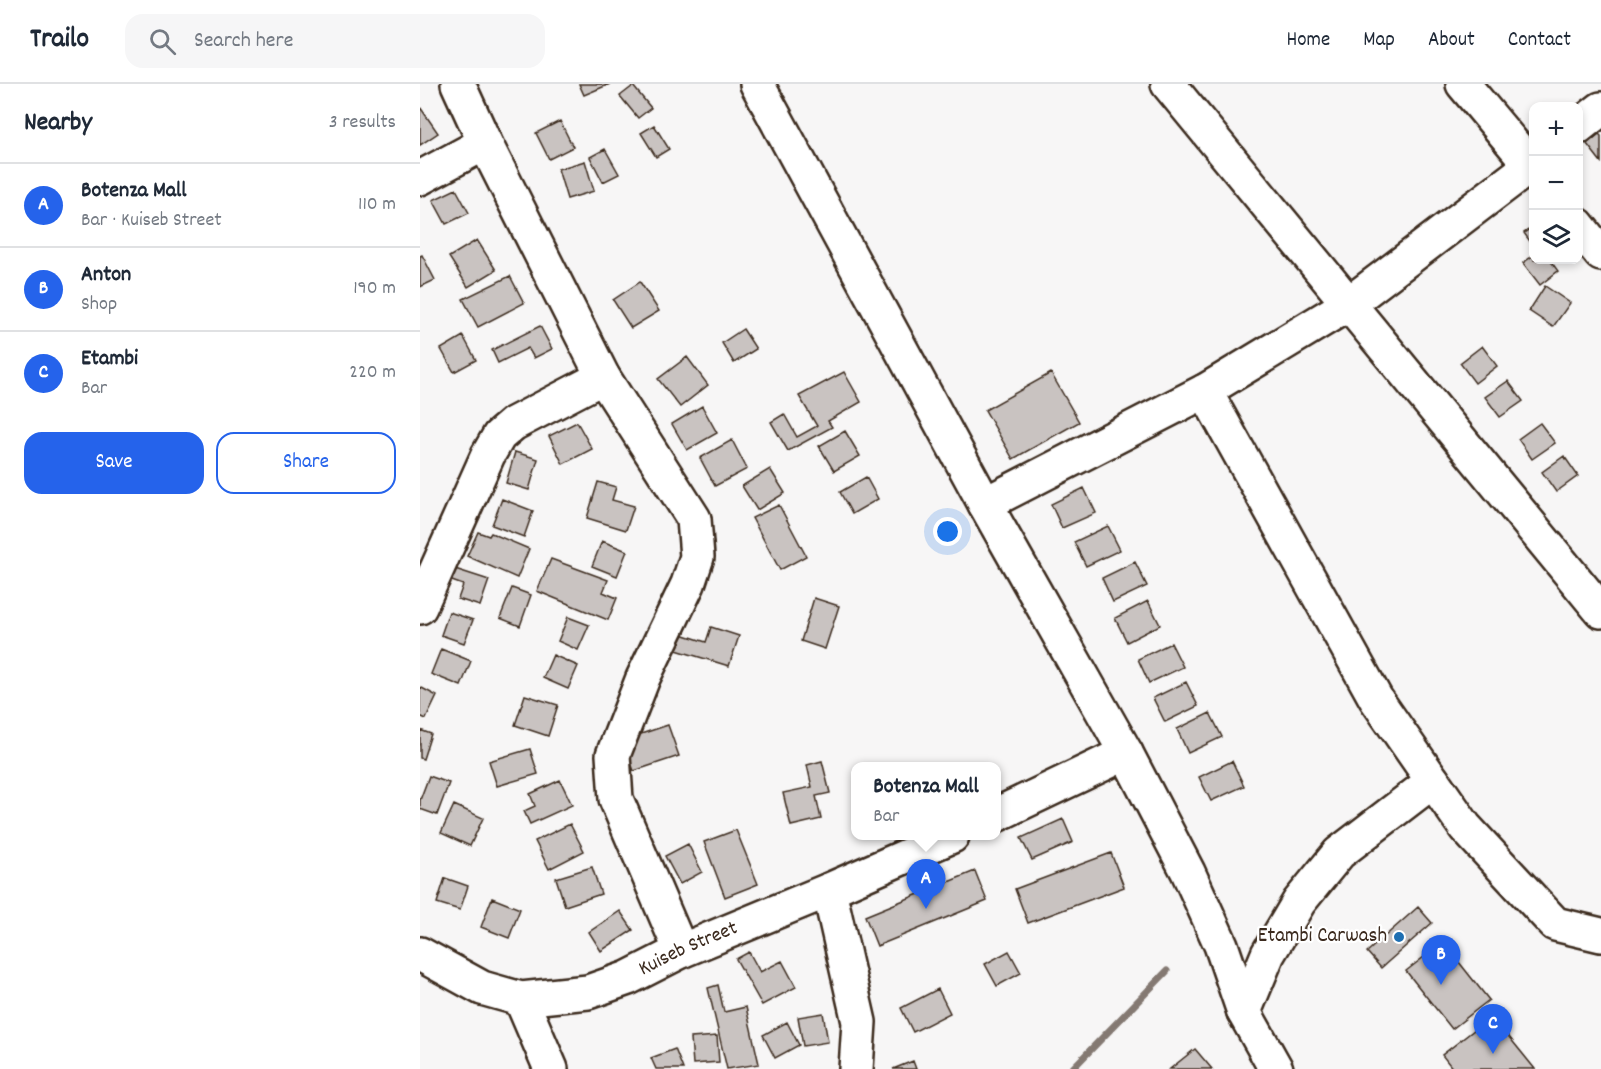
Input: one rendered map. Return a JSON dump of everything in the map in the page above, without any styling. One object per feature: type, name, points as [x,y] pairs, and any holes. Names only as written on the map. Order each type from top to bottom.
[{"type":"street","points":[[458,84],[485,143],[603,377],[694,519],[698,557],[643,678],[613,755],[616,799],[681,951]]},
{"type":"street","points":[[757,84],[985,504],[1126,753],[1188,872],[1221,945],[1244,1012],[1276,1069]]},
{"type":"street","points":[[1168,84],[1601,611]]},
{"type":"street","points":[[1463,84],[1529,161]]},
{"type":"street","points":[[1583,123],[1601,109]]},
{"type":"street","points":[[420,178],[485,143]]},
{"type":"street","points":[[985,504],[1205,391],[1347,304],[1529,169]]},
{"type":"street","points":[[1583,231],[1601,254]]},
{"type":"street","points":[[420,607],[488,455],[499,436],[513,424],[603,377]]},
{"type":"street","points":[[1205,391],[1376,699],[1465,827],[1555,924],[1601,935]]},
{"type":"street","points":[[1001,813],[1126,753]]},
{"type":"street","points":[[1244,1012],[1268,954],[1299,902],[1339,853],[1433,781]]},
{"type":"street","name":"Kuiseb Street","points":[[420,954],[482,988],[521,999],[588,992],[628,978],[681,951],[943,840]]},
{"type":"street","points":[[829,890],[859,1022],[856,1069]]},
{"type":"street","points":[[521,999],[551,1069]]},
{"type":"building","points":[[579,84],[610,84],[584,95]]},
{"type":"building","points":[[633,86],[651,108],[638,118],[620,96]]},
{"type":"building","points":[[420,107],[438,133],[420,145]]},
{"type":"building","points":[[560,121],[573,147],[549,159],[536,133]]},
{"type":"building","points":[[654,125],[669,149],[656,157],[641,133]]},
{"type":"building","points":[[1599,134],[1601,136],[1601,162],[1587,144]]},
{"type":"building","points":[[605,149],[619,174],[603,182],[590,157]]},
{"type":"building","points":[[585,161],[594,191],[567,199],[558,169]]},
{"type":"building","points":[[456,189],[469,213],[446,224],[433,200]]},
{"type":"building","points":[[1529,230],[1529,240],[1524,233]]},
{"type":"building","points":[[477,240],[496,270],[468,287],[449,257]]},
{"type":"building","points":[[422,255],[435,280],[420,287],[420,256]]},
{"type":"building","points":[[1529,259],[1529,264],[1553,264],[1558,271],[1540,285],[1523,263]]},
{"type":"building","points":[[510,276],[524,303],[478,327],[463,299]]},
{"type":"building","points":[[640,282],[659,311],[631,328],[613,300]]},
{"type":"building","points":[[1545,286],[1570,303],[1553,327],[1529,311]]},
{"type":"building","points":[[540,326],[552,349],[534,358],[528,348],[498,363],[492,350]]},
{"type":"building","points":[[743,329],[756,349],[734,363],[722,343]]},
{"type":"building","points":[[463,336],[476,360],[454,372],[441,349]]},
{"type":"building","points":[[1482,346],[1497,366],[1475,383],[1460,363]]},
{"type":"building","points":[[687,357],[708,385],[680,407],[658,379]]},
{"type":"building","points":[[844,372],[861,402],[828,421],[832,427],[788,451],[771,422],[784,414],[797,437],[817,426],[799,396]]},
{"type":"building","points":[[1051,373],[1079,422],[1013,459],[985,410]]},
{"type":"building","points":[[1508,381],[1523,401],[1500,417],[1485,397]]},
{"type":"building","points":[[702,406],[717,433],[687,450],[672,424]]},
{"type":"building","points":[[577,422],[592,449],[563,464],[549,436]]},
{"type":"building","points":[[1540,423],[1555,443],[1532,459],[1518,439]]},
{"type":"building","points":[[845,431],[860,456],[834,471],[819,446]]},
{"type":"building","points":[[732,440],[747,469],[715,486],[700,458]]},
{"type":"building","points":[[515,452],[538,459],[529,490],[506,483]]},
{"type":"building","points":[[1564,456],[1578,476],[1556,492],[1542,472]]},
{"type":"building","points":[[770,469],[785,493],[757,510],[742,486]]},
{"type":"building","points":[[866,477],[878,499],[852,514],[840,492]]},
{"type":"building","points":[[598,482],[616,487],[612,500],[634,506],[626,530],[587,518]]},
{"type":"building","points":[[1084,488],[1096,513],[1062,528],[1051,504]]},
{"type":"building","points":[[502,499],[533,511],[524,537],[492,525]]},
{"type":"building","points":[[779,505],[806,556],[780,570],[752,518]]},
{"type":"building","points":[[1108,526],[1120,550],[1086,566],[1074,542]]},
{"type":"building","points":[[478,532],[489,536],[491,533],[529,549],[517,578],[467,556]]},
{"type":"building","points":[[602,541],[627,551],[617,576],[592,566]]},
{"type":"building","points":[[551,559],[608,580],[603,592],[617,598],[608,620],[537,591]]},
{"type":"building","points":[[1135,562],[1147,586],[1113,602],[1102,578]]},
{"type":"building","points":[[452,568],[489,580],[480,606],[458,599],[463,585],[449,580]]},
{"type":"building","points":[[512,588],[531,595],[520,626],[500,618]]},
{"type":"building","points":[[814,598],[839,606],[825,649],[801,641]]},
{"type":"building","points":[[1148,601],[1160,625],[1127,642],[1115,618]]},
{"type":"building","points":[[449,612],[473,620],[464,643],[441,635]]},
{"type":"building","points":[[568,617],[589,625],[578,650],[558,641]]},
{"type":"building","points":[[711,627],[739,636],[729,666],[663,646],[669,630],[706,642]]},
{"type":"building","points":[[1171,643],[1183,667],[1149,683],[1138,659]]},
{"type":"building","points":[[441,649],[471,661],[461,686],[431,674]]},
{"type":"building","points":[[553,655],[578,666],[568,689],[543,678]]},
{"type":"building","points":[[1186,682],[1198,706],[1165,722],[1153,698]]},
{"type":"building","points":[[420,687],[437,696],[426,719],[420,716]]},
{"type":"building","points":[[525,695],[558,705],[548,736],[515,725]]},
{"type":"building","points":[[1210,713],[1222,737],[1188,753],[1177,729]]},
{"type":"building","points":[[668,725],[679,756],[634,771],[623,740]]},
{"type":"building","points":[[420,730],[431,734],[423,759],[420,758]]},
{"type":"building","points":[[530,749],[538,774],[497,786],[489,761]]},
{"type":"building","points":[[822,761],[830,793],[816,796],[821,819],[791,826],[783,793],[812,787],[807,765]]},
{"type":"building","points":[[1232,761],[1244,786],[1211,801],[1199,777]]},
{"type":"building","points":[[429,776],[449,783],[437,815],[420,809],[420,800]]},
{"type":"building","points":[[560,780],[572,805],[530,824],[524,811],[535,806],[530,794]]},
{"type":"building","points":[[454,805],[483,818],[470,846],[441,833]]},
{"type":"building","points":[[1063,819],[1073,842],[1032,860],[1021,838]]},
{"type":"building","points":[[570,824],[584,851],[549,869],[535,841]]},
{"type":"building","points":[[736,830],[758,884],[725,897],[704,842]]},
{"type":"building","points":[[688,844],[702,872],[680,884],[665,856]]},
{"type":"building","points":[[1111,853],[1124,887],[1028,923],[1015,889]]},
{"type":"building","points":[[592,867],[601,894],[565,906],[556,878]]},
{"type":"building","points":[[975,871],[987,901],[877,946],[865,916]]},
{"type":"building","points":[[445,878],[468,886],[460,910],[437,903]]},
{"type":"building","points":[[492,898],[520,909],[509,938],[481,927]]},
{"type":"building","name":"Etambi Carwash","points":[[1418,907],[1432,923],[1381,968],[1367,952]]},
{"type":"building","points":[[620,911],[633,930],[601,951],[589,932]]},
{"type":"building","points":[[1443,942],[1489,1000],[1452,1029],[1406,971]]},
{"type":"building","points":[[1009,951],[1021,973],[997,986],[985,964]]},
{"type":"building","points":[[749,952],[760,972],[782,961],[796,987],[762,1005],[736,959]]},
{"type":"building","points":[[718,985],[724,1012],[746,1007],[759,1064],[727,1069],[708,988]]},
{"type":"building","points":[[938,989],[950,1013],[913,1032],[901,1008]]},
{"type":"building","points":[[823,1013],[828,1042],[803,1046],[798,1017]]},
{"type":"building","points":[[1492,1016],[1535,1069],[1453,1069],[1442,1055]]},
{"type":"building","points":[[787,1022],[799,1045],[775,1058],[763,1035]]},
{"type":"building","points":[[717,1036],[719,1062],[693,1064],[691,1038]]},
{"type":"building","points":[[675,1049],[683,1069],[656,1069],[651,1058]]},
{"type":"building","points":[[1195,1049],[1212,1069],[1170,1069]]},
{"type":"building","points":[[913,1061],[916,1069],[893,1069]]},
{"type":"waterway","points":[[1072,1069],[1167,971]]},
{"type":"place","name":"Botenza Mall","points":[[926,909]]},
{"type":"place","name":"Etambi Carwash","points":[[1399,937]]},
{"type":"place","name":"Anton","points":[[1441,985]]},
{"type":"place","name":"Etambi","points":[[1493,1054]]}]
